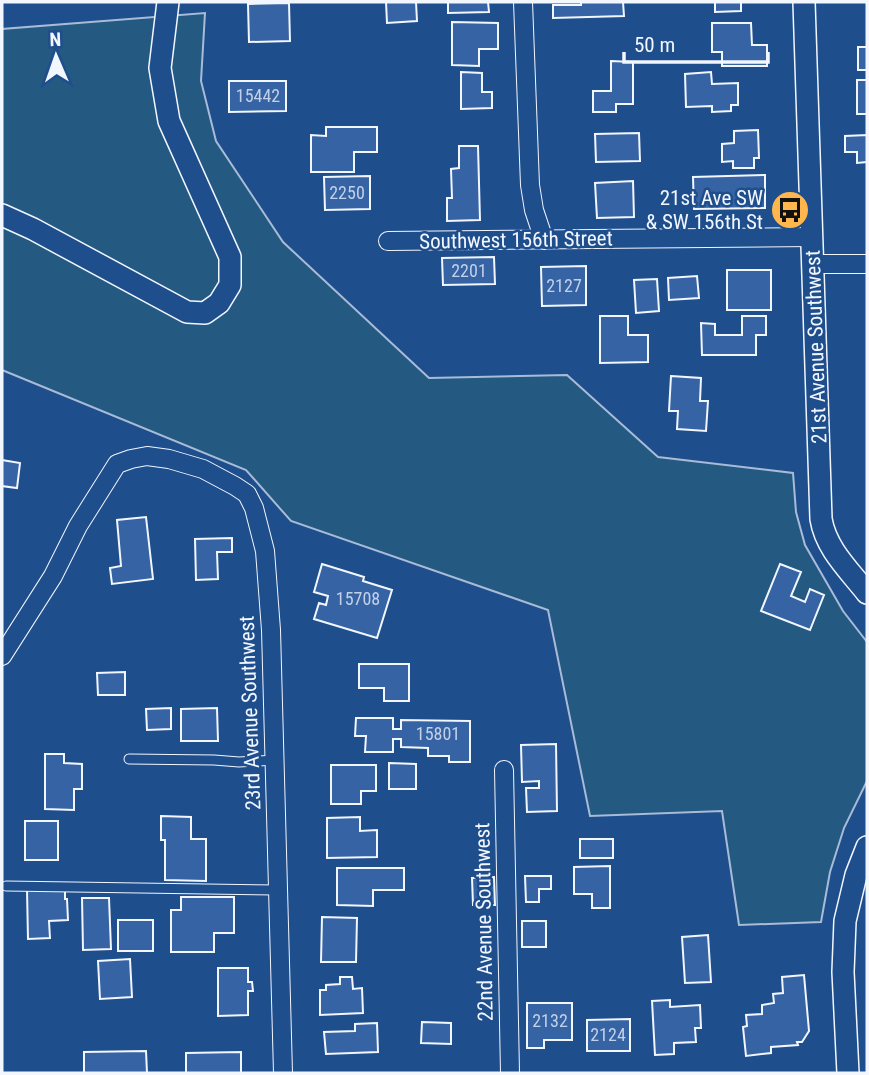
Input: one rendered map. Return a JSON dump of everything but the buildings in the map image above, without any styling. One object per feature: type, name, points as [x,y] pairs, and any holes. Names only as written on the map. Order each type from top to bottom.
[{"type":"street","points":[[2,215],[187,312],[205,313],[219,303],[230,285],[230,257],[169,121],[160,68],[168,2]]},
{"type":"street","points":[[523,2],[530,185],[544,240]]},
{"type":"street","name":"21st Avenue Southwest","points":[[804,2],[820,506],[823,532],[828,543],[867,593]]},
{"type":"street","name":"Southwest 156th Street","points":[[388,241],[812,237]]},
{"type":"street","points":[[813,264],[867,264]]},
{"type":"street","name":"23rd Avenue Southwest","points":[[2,656],[53,576],[78,526],[117,464],[147,456],[169,459],[203,469],[247,494],[254,508],[265,551],[271,630],[283,1073]]},
{"type":"street","name":"22nd Avenue Southwest","points":[[504,770],[510,1073]]},
{"type":"street","points":[[848,1073],[843,972],[845,921],[856,876],[865,857]]},
{"type":"lane","points":[[129,759],[239,762],[275,760]]},
{"type":"lane","points":[[6,886],[278,890]]},
{"type":"shaded area","points":[[205,13],[201,81],[216,141],[283,242],[429,378],[567,375],[658,457],[793,473],[796,512],[805,545],[843,611],[867,642],[867,781],[844,828],[830,872],[821,922],[739,925],[722,811],[590,816],[548,610],[291,521],[246,470],[2,370],[2,29]]},
{"type":"place","name":"21st Ave SW & SW 156th St","points":[[790,210]]}]
